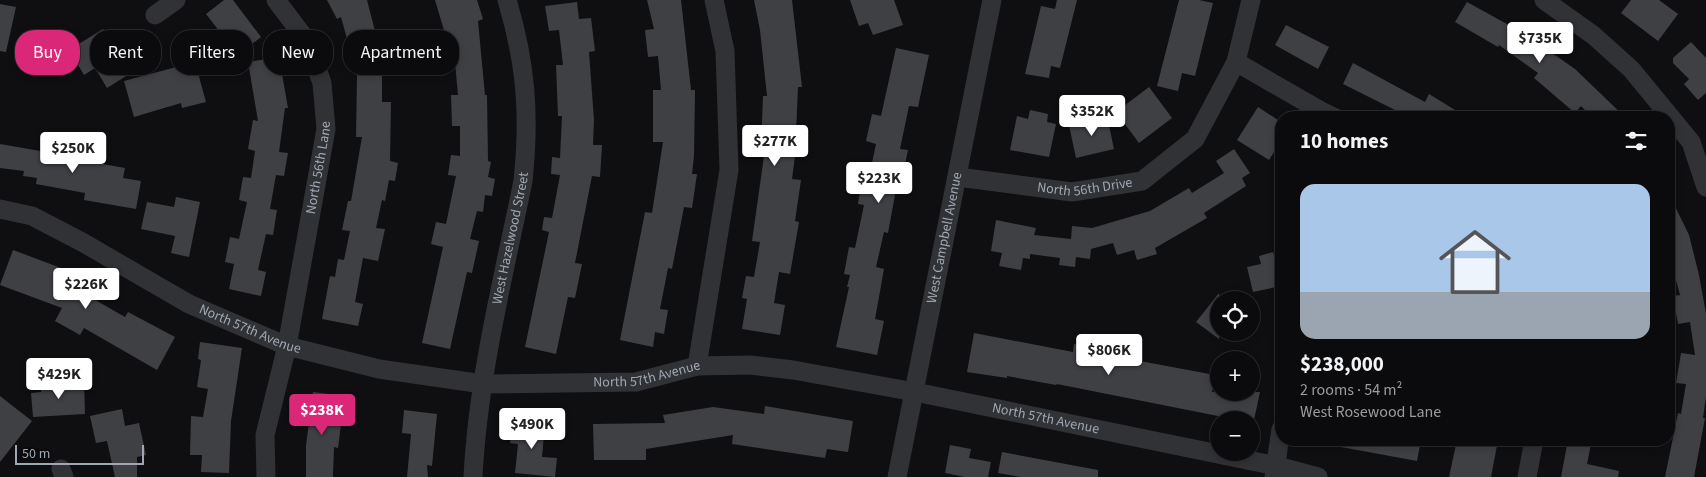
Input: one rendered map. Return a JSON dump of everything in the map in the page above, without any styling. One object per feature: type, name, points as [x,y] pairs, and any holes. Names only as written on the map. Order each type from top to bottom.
[{"type":"street","points":[[155,15],[176,0]]},
{"type":"street","name":"North 56th Lane","points":[[266,477],[265,435],[287,346],[326,129],[322,83],[307,42],[276,0]]},
{"type":"street","name":"West Hazelwood Street","points":[[473,477],[476,430],[483,384],[523,181],[526,146],[527,110],[523,69],[518,37],[507,0]]},
{"type":"street","points":[[697,366],[728,170],[725,51],[714,0]]},
{"type":"street","name":"West Campbell Avenue","points":[[897,477],[916,392],[992,0]]},
{"type":"street","name":"North 56th Drive","points":[[958,177],[1072,192],[1142,181],[1194,139],[1236,62],[1251,0]]},
{"type":"street","points":[[1544,0],[1593,35],[1631,69],[1673,111]]},
{"type":"street","points":[[1236,62],[1321,111]]},
{"type":"street","points":[[1675,113],[1699,137],[1706,187]]},
{"type":"street","name":"North 57th Avenue","points":[[0,209],[32,216],[82,242],[189,304],[287,346],[379,369],[483,384],[636,382],[697,366],[750,366],[793,370],[916,392],[1275,472],[1318,477]]},
{"type":"street","points":[[1275,472],[1279,446]]},
{"type":"street","points":[[1527,477],[1533,446]]},
{"type":"building","points":[[224,0],[233,0],[261,37],[253,43],[253,30],[218,30],[206,14]]},
{"type":"building","points":[[327,0],[367,0],[375,30],[345,30],[341,17],[337,19]]},
{"type":"building","points":[[435,0],[477,0],[483,19],[478,21],[485,95],[487,95],[488,161],[491,162],[488,177],[495,179],[492,196],[485,195],[483,212],[477,211],[470,239],[479,241],[472,273],[467,272],[450,349],[422,343],[443,247],[431,244],[436,222],[446,224],[456,176],[448,175],[451,155],[460,156],[460,126],[452,126],[451,95],[458,95],[456,75],[459,75],[459,30],[444,30]]},
{"type":"building","points":[[647,0],[681,0],[691,90],[695,90],[692,174],[697,174],[692,208],[684,207],[672,269],[668,268],[660,309],[668,310],[664,334],[655,332],[653,347],[620,340],[645,212],[652,213],[663,142],[653,142],[653,90],[661,90],[658,56],[648,57],[645,30],[654,29]]},
{"type":"building","points":[[754,0],[792,0],[802,87],[798,87],[792,179],[801,180],[795,221],[799,222],[790,274],[779,272],[774,303],[785,305],[780,335],[742,329],[747,299],[742,298],[746,276],[754,277],[760,242],[752,241],[765,149],[761,149],[763,96],[767,96],[760,30]]},
{"type":"building","points":[[850,0],[894,0],[903,25],[873,35],[868,23],[859,26]]},
{"type":"building","points":[[1057,0],[1077,0],[1060,68],[1051,66],[1049,78],[1025,74],[1041,6],[1055,9]]},
{"type":"building","points":[[1179,0],[1199,0],[1213,3],[1195,76],[1182,73],[1178,91],[1157,86]]},
{"type":"building","points":[[1631,0],[1659,0],[1678,14],[1658,41],[1621,13]]},
{"type":"building","points":[[577,2],[579,19],[591,18],[595,51],[589,52],[594,120],[593,145],[602,145],[600,177],[592,176],[575,263],[582,264],[575,298],[568,297],[556,354],[525,347],[549,232],[542,230],[544,217],[552,218],[560,175],[551,174],[552,157],[560,158],[562,116],[558,116],[556,65],[563,65],[559,30],[549,31],[545,6]]},
{"type":"building","points":[[1467,2],[1525,34],[1575,69],[1619,111],[1586,111],[1581,106],[1577,111],[1573,111],[1534,78],[1538,73],[1499,45],[1498,47],[1455,22]]},
{"type":"building","points":[[0,4],[16,7],[6,52],[0,51]]},
{"type":"building","points":[[1286,25],[1329,47],[1318,69],[1275,45]]},
{"type":"building","points":[[90,37],[90,71],[84,75],[80,68],[80,43]]},
{"type":"building","points":[[1691,42],[1706,58],[1706,93],[1698,100],[1684,84],[1689,79],[1673,63],[1673,58]]},
{"type":"building","points":[[896,48],[929,55],[918,107],[909,106],[900,149],[908,150],[903,174],[899,173],[888,233],[884,232],[876,267],[884,269],[875,319],[884,321],[877,355],[836,347],[849,287],[847,287],[850,275],[844,274],[849,247],[855,248],[864,205],[858,204],[861,185],[867,186],[876,144],[866,141],[872,114],[881,116]]},
{"type":"building","points":[[263,60],[263,75],[282,75],[288,108],[285,108],[279,152],[288,153],[284,176],[276,175],[270,209],[277,210],[273,235],[266,234],[258,270],[266,272],[261,296],[229,289],[234,264],[225,262],[230,237],[239,239],[247,202],[239,200],[243,177],[251,178],[255,151],[248,149],[253,120],[258,121],[250,75],[253,75],[253,61]]},
{"type":"building","points":[[1353,63],[1425,102],[1429,94],[1457,111],[1394,111],[1343,84]]},
{"type":"building","points":[[171,68],[171,75],[199,75],[206,102],[182,108],[181,103],[134,117],[124,81],[146,75],[161,75],[161,71]]},
{"type":"building","points":[[99,75],[128,75],[107,88]]},
{"type":"building","points":[[357,75],[382,75],[382,102],[391,102],[390,161],[398,163],[395,181],[389,180],[385,201],[382,200],[376,228],[385,229],[378,261],[363,258],[355,302],[363,304],[358,326],[322,319],[330,276],[335,277],[338,259],[344,260],[350,231],[342,230],[348,201],[351,201],[362,137],[356,137]]},
{"type":"building","points":[[1149,87],[1172,118],[1139,143],[1116,112]]},
{"type":"building","points":[[1258,107],[1275,118],[1275,150],[1269,160],[1237,140]]},
{"type":"building","points":[[1030,110],[1048,114],[1047,122],[1056,124],[1049,157],[1010,150],[1017,116],[1028,119]]},
{"type":"building","points":[[1107,116],[1114,149],[1076,158],[1069,125]]},
{"type":"building","points":[[0,144],[52,153],[54,144],[82,149],[80,160],[125,168],[123,178],[141,181],[136,209],[84,200],[85,193],[36,184],[37,178],[23,176],[24,171],[0,168]]},
{"type":"building","points":[[1234,149],[1250,173],[1242,178],[1246,186],[1204,213],[1207,218],[1155,248],[1157,254],[1137,260],[1134,250],[1117,255],[1113,243],[1091,249],[1090,259],[1076,257],[1075,267],[1059,265],[1060,258],[1030,254],[1030,259],[1023,258],[1021,270],[999,266],[1002,253],[991,251],[996,220],[1036,228],[1034,235],[1071,239],[1072,226],[1092,228],[1150,211],[1189,188],[1192,193],[1224,173],[1216,161]]},
{"type":"building","points":[[176,197],[200,202],[189,257],[171,253],[175,236],[141,229],[147,202],[174,207]]},
{"type":"building","points":[[1675,206],[1689,235],[1706,314],[1706,396],[1703,418],[1705,418],[1694,477],[1665,477],[1671,446],[1675,446],[1675,428],[1678,413],[1681,414],[1686,384],[1676,383],[1681,353],[1695,355],[1690,322],[1678,324],[1675,296],[1680,295],[1675,276]]},
{"type":"building","points":[[13,250],[61,268],[57,278],[125,317],[128,312],[175,337],[157,370],[84,328],[80,335],[55,321],[62,308],[0,285]]},
{"type":"building","points":[[1273,252],[1275,259],[1275,287],[1253,291],[1247,267],[1261,264],[1259,256]]},
{"type":"building","points":[[1210,304],[1210,332],[1196,322]]},
{"type":"building","points":[[974,333],[1073,352],[1074,344],[1114,352],[1113,356],[1210,374],[1210,401],[1258,401],[1256,411],[1210,411],[1210,414],[1057,384],[967,372]]},
{"type":"building","points":[[200,342],[242,348],[231,421],[229,473],[201,472],[202,455],[190,455],[191,416],[203,417],[208,389],[197,387],[201,360],[198,359]]},
{"type":"building","points":[[84,381],[85,414],[33,417],[31,393],[41,392],[41,384]]},
{"type":"building","points":[[313,392],[337,395],[333,424],[341,425],[338,448],[334,447],[333,477],[306,477],[306,445]]},
{"type":"building","points":[[0,396],[32,421],[0,462]]},
{"type":"building","points":[[765,406],[853,421],[848,452],[827,449],[825,458],[732,444],[733,435],[646,449],[646,460],[594,460],[593,424],[665,423],[663,415],[713,407],[764,414]]},
{"type":"building","points":[[122,409],[125,426],[139,423],[146,455],[137,457],[137,477],[115,477],[107,441],[96,443],[90,416]]},
{"type":"building","points":[[404,410],[437,414],[432,466],[427,465],[428,477],[407,477],[411,434],[402,433]]},
{"type":"building","points":[[512,421],[545,423],[542,457],[557,458],[555,477],[515,473],[518,444],[510,443]]},
{"type":"building","points":[[950,445],[971,449],[969,458],[991,462],[988,477],[965,477],[945,473]]},
{"type":"building","points":[[1341,446],[1420,446],[1417,461]]},
{"type":"building","points":[[1456,446],[1497,446],[1491,477],[1449,477]]},
{"type":"building","points":[[1567,446],[1591,446],[1587,464],[1619,471],[1618,477],[1561,477]]},
{"type":"building","points":[[1002,452],[1098,470],[1098,477],[1021,477],[998,473]]}]
